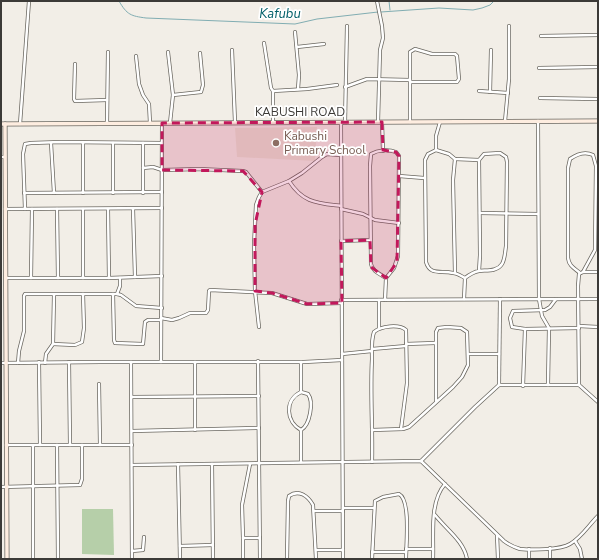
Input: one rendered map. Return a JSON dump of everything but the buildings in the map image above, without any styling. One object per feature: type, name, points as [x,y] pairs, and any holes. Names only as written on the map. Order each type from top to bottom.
[{"type":"main road","name":"KABUSHI ROAD","points":[[3,124],[598,121]]},
{"type":"main road","points":[[3,124],[6,278],[7,559]]},
{"type":"street","points":[[20,124],[29,1]]},
{"type":"street","points":[[377,3],[384,38],[380,50],[378,79],[383,151]]},
{"type":"street","points":[[343,559],[340,155],[345,87],[347,26]]},
{"type":"street","points":[[506,121],[509,26]]},
{"type":"street","points":[[296,32],[299,75],[298,89]]},
{"type":"street","points":[[541,36],[598,35]]},
{"type":"street","points":[[264,43],[271,88],[273,91],[273,122]]},
{"type":"street","points":[[297,47],[324,44]]},
{"type":"street","points":[[345,87],[367,79],[410,81],[457,82],[460,79],[457,56],[455,54],[432,54],[415,49],[411,50],[410,55],[410,81],[410,122]]},
{"type":"street","points":[[232,50],[235,122]]},
{"type":"street","points":[[490,92],[491,50]]},
{"type":"street","points":[[107,123],[108,52]]},
{"type":"street","points":[[168,52],[173,95],[170,123]]},
{"type":"street","points":[[173,95],[201,92],[204,85],[200,53]]},
{"type":"street","points":[[136,56],[139,84],[143,95],[149,104],[150,123]]},
{"type":"street","points":[[75,64],[75,101],[107,100]]},
{"type":"street","points":[[540,68],[598,67]]},
{"type":"street","points":[[273,91],[337,85]]},
{"type":"street","points":[[478,91],[508,93]]},
{"type":"street","points":[[540,98],[598,98]]},
{"type":"street","points":[[538,121],[539,299],[542,316],[549,328],[548,385]]},
{"type":"street","points":[[436,150],[436,136],[440,122]]},
{"type":"street","points":[[161,362],[162,123]]},
{"type":"street","points":[[51,143],[54,193]]},
{"type":"street","points":[[83,143],[83,193]]},
{"type":"street","points":[[113,143],[113,193]]},
{"type":"street","points":[[143,143],[143,193]]},
{"type":"street","points":[[24,209],[23,154],[25,144],[162,143]]},
{"type":"street","points":[[385,300],[386,278],[394,268],[398,256],[399,156],[392,150],[374,152],[370,157],[371,267],[386,278]]},
{"type":"street","points":[[465,278],[454,273],[431,271],[427,267],[424,178],[425,160],[428,154],[436,150],[449,154],[455,159],[479,160]]},
{"type":"street","points":[[465,278],[479,271],[498,268],[503,263],[506,246],[507,212],[506,157],[504,154],[495,152],[484,154],[479,160],[479,271]]},
{"type":"street","points":[[578,385],[578,299],[581,272],[595,250],[596,166],[593,155],[585,153],[576,155],[570,159],[568,168],[568,258],[569,264],[581,272],[598,272]]},
{"type":"street","points":[[260,327],[255,291],[254,245],[256,205],[259,197],[262,192],[289,181],[302,173],[327,154],[340,155]]},
{"type":"street","points":[[454,273],[452,180],[455,159]]},
{"type":"street","points":[[143,168],[153,167],[162,170],[199,169],[243,171],[246,172],[262,192]]},
{"type":"street","points":[[399,176],[424,178]]},
{"type":"street","points":[[289,181],[294,189],[309,201],[341,207],[361,213],[378,221],[399,223]]},
{"type":"street","points":[[24,194],[162,192]]},
{"type":"street","points":[[5,209],[162,208]]},
{"type":"street","points":[[31,278],[32,209]]},
{"type":"street","points":[[57,209],[58,278]]},
{"type":"street","points":[[83,209],[83,278]]},
{"type":"street","points":[[108,209],[109,278]]},
{"type":"street","points":[[134,209],[135,277]]},
{"type":"street","points":[[480,213],[507,212],[538,214]]},
{"type":"street","points":[[341,241],[370,240]]},
{"type":"street","points":[[6,278],[120,278],[162,276]]},
{"type":"street","points":[[116,294],[120,286],[120,278]]},
{"type":"street","points":[[464,300],[465,278]]},
{"type":"street","points":[[113,294],[115,343],[143,344],[145,322],[148,320],[161,319],[176,320],[190,313],[206,313],[208,310],[210,290],[255,291],[278,294],[307,304],[380,300],[598,299]]},
{"type":"street","points":[[53,344],[75,345],[82,342],[84,328],[83,294]]},
{"type":"street","points":[[18,363],[19,351],[24,331],[24,295],[116,294],[121,295],[136,306],[162,308]]},
{"type":"street","points":[[45,362],[47,352],[53,344],[54,295]]},
{"type":"street","points":[[499,385],[500,299]]},
{"type":"street","points":[[556,299],[550,307],[540,310],[516,311],[511,314],[510,318],[512,327],[525,329],[598,327]]},
{"type":"street","points":[[379,328],[380,300]]},
{"type":"street","points":[[372,462],[370,397],[372,350],[373,335],[379,328],[405,328],[407,382],[402,429]]},
{"type":"street","points":[[372,430],[402,429],[410,426],[462,377],[468,365],[469,354],[467,332],[461,328],[438,328],[436,332],[436,401]]},
{"type":"street","points":[[523,386],[525,329]]},
{"type":"street","points":[[342,354],[406,345],[435,343]]},
{"type":"street","points":[[469,354],[499,354]]},
{"type":"street","points":[[1,363],[301,362],[342,360]]},
{"type":"street","points":[[258,361],[260,559]]},
{"type":"street","points":[[39,362],[40,445]]},
{"type":"street","points":[[69,362],[70,445]]},
{"type":"street","points":[[131,362],[132,559]]},
{"type":"street","points":[[195,362],[195,430]]},
{"type":"street","points":[[301,362],[301,392]]},
{"type":"street","points":[[99,384],[100,445]]},
{"type":"street","points":[[132,465],[421,461],[499,385],[578,385],[598,402]]},
{"type":"street","points":[[301,392],[308,394],[311,399],[308,419],[305,427],[301,430],[301,462]]},
{"type":"street","points":[[301,392],[292,400],[288,412],[292,422],[301,430]]},
{"type":"street","points":[[132,397],[259,396]]},
{"type":"street","points":[[132,430],[259,428]]},
{"type":"street","points":[[6,445],[132,445]]},
{"type":"street","points":[[33,445],[33,559]]},
{"type":"street","points":[[57,445],[58,559]]},
{"type":"street","points":[[1,487],[57,487],[80,485],[82,479],[82,445]]},
{"type":"street","points":[[421,461],[510,545],[529,549],[561,548],[568,546],[575,541],[598,516]]},
{"type":"street","points":[[178,464],[180,559]]},
{"type":"street","points":[[212,464],[213,559]]},
{"type":"street","points":[[243,559],[242,506],[250,464]]},
{"type":"street","points":[[433,559],[434,515],[437,495],[445,484]]},
{"type":"street","points":[[287,559],[288,507],[289,496],[293,493],[298,493],[309,497],[313,504],[316,559]]},
{"type":"street","points":[[372,559],[374,508],[376,499],[401,495],[406,506],[406,559]]},
{"type":"street","points":[[314,511],[374,508]]},
{"type":"street","points":[[434,515],[461,545],[465,551],[467,559]]},
{"type":"street","points":[[498,534],[498,559]]},
{"type":"street","points":[[132,551],[143,550],[144,537]]},
{"type":"street","points":[[243,538],[260,538]]},
{"type":"street","points":[[575,541],[580,549],[582,559]]},
{"type":"street","points":[[180,546],[213,545]]},
{"type":"street","points":[[550,548],[550,559]]},
{"type":"street","points":[[372,552],[434,549]]},
{"type":"street","points":[[529,549],[529,559]]},
{"type":"street","points":[[316,550],[343,550]]},
{"type":"highlighted area","points":[[382,122],[383,150],[396,152],[399,156],[397,262],[386,278],[371,267],[370,240],[341,241],[342,303],[307,304],[272,293],[255,291],[255,225],[262,192],[243,171],[162,170],[162,123]]},
{"type":"shaded area","name":"Kabushi Primary School","points":[[317,127],[315,161],[237,157],[235,128]]},
{"type":"green space","points":[[82,509],[113,509],[114,555],[82,554]]},
{"type":"waterway","name":"Kafubu","points":[[119,1],[124,9],[130,14],[146,18],[295,24],[317,19],[378,12]]},
{"type":"waterway","points":[[389,1],[390,10]]},
{"type":"waterway","name":"Kafubu","points":[[381,12],[439,8],[473,10],[490,5],[494,1]]},
{"type":"place","name":"Kabushi Primary School","points":[[276,143]]}]
